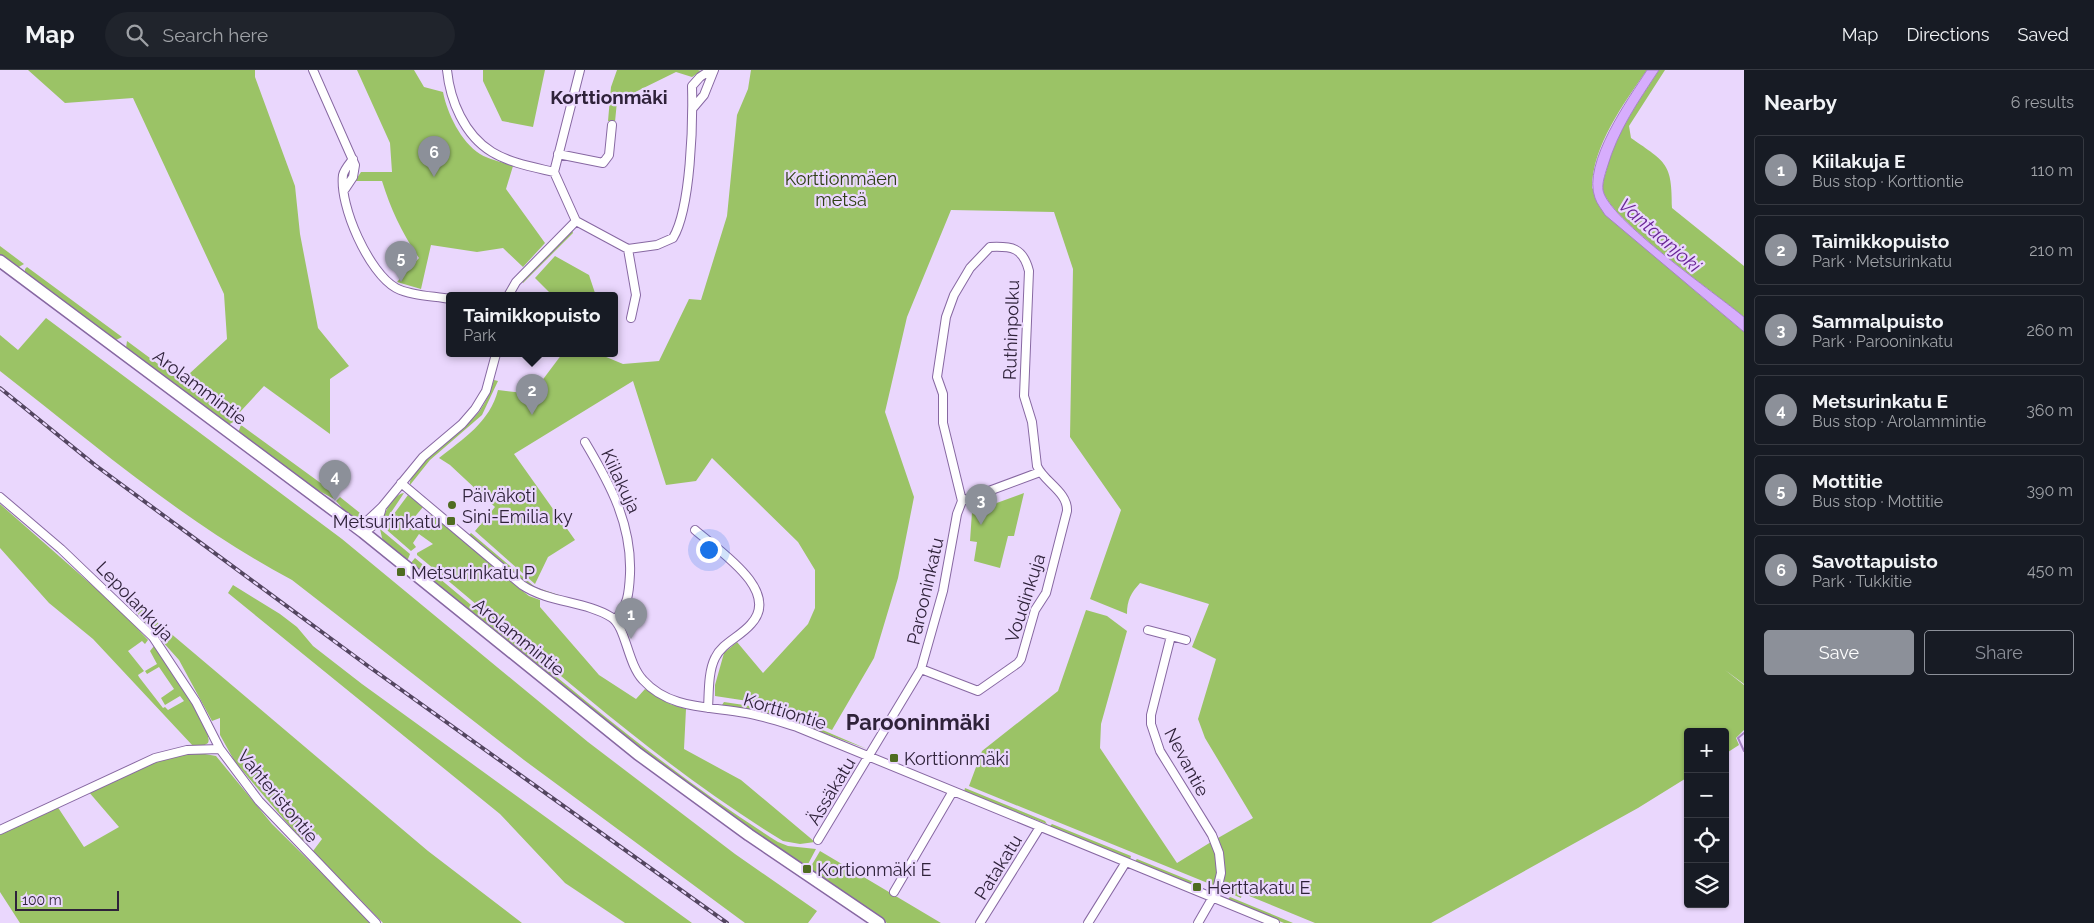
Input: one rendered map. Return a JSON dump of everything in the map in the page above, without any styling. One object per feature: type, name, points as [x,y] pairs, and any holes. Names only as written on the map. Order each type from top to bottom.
[{"type":"street","points":[[312,70],[353,159],[356,171],[345,189],[349,213],[358,240],[372,264],[399,289],[446,298]]},
{"type":"street","points":[[447,70],[449,88],[455,107],[483,146],[506,158],[554,172]]},
{"type":"street","points":[[580,70],[554,172],[576,221],[628,249],[663,243],[673,238],[677,232],[686,186],[694,108],[692,86],[700,77],[713,70]]},
{"type":"street","points":[[694,108],[704,95],[713,70]]},
{"type":"street","points":[[558,154],[603,163],[609,155],[612,125]]},
{"type":"street","points":[[510,292],[516,282],[576,221]]},
{"type":"street","name":"Ruthinpolku","points":[[962,501],[943,423],[943,394],[937,377],[946,317],[954,295],[970,268],[990,247],[1014,247],[1027,263],[1029,270],[1024,396],[1032,422],[1040,472]]},
{"type":"street","points":[[628,249],[636,295],[631,318]]},
{"type":"street","name":"Arolammintie","points":[[0,261],[363,532],[638,754],[765,846],[879,923]]},
{"type":"street","points":[[363,532],[366,522],[382,507],[423,457],[462,424],[475,409],[486,391],[495,357]]},
{"type":"street","name":"Kiilakuja","points":[[585,442],[607,479],[618,503],[628,540],[630,563],[628,600],[615,620]]},
{"type":"street","points":[[962,501],[1040,472]]},
{"type":"street","name":"Voudinkuja","points":[[921,669],[978,691],[986,688],[1021,660],[1035,610],[1046,593],[1067,511],[1064,498],[1040,472]]},
{"type":"street","points":[[401,484],[528,589],[543,596],[600,612],[615,620]]},
{"type":"street","name":"Lepolankuja","points":[[0,497],[68,556],[153,637],[196,702],[220,749]]},
{"type":"street","name":"Parooninkatu","points":[[869,757],[921,669],[943,591],[957,514],[962,501]]},
{"type":"street","points":[[695,530],[751,581],[760,601],[754,620],[724,646],[715,658],[708,708]]},
{"type":"street","name":"Korttiontie","points":[[615,620],[622,631],[630,661],[649,687],[676,702],[746,712],[774,720],[1275,923]]},
{"type":"street","points":[[1148,630],[1186,640]]},
{"type":"street","name":"Nevantie","points":[[1171,636],[1151,715],[1151,724],[1160,752],[1212,835],[1219,853],[1221,873],[1214,898],[1198,923]]},
{"type":"street","name":"Vahteristontie","points":[[0,830],[155,758],[186,750],[220,749],[259,801],[376,923]]},
{"type":"street","name":"Ässäkatu","points":[[818,840],[869,757]]},
{"type":"street","points":[[894,892],[953,791]]},
{"type":"street","name":"Patakatu","points":[[980,923],[1040,827]]},
{"type":"street","points":[[1088,923],[1126,862]]},
{"type":"green space","points":[[28,70],[255,70],[255,77],[295,186],[300,234],[318,328],[349,366],[330,379],[330,434],[264,386],[240,412],[189,374],[227,339],[224,294],[133,98],[65,103]]},
{"type":"green space","points":[[357,70],[414,70],[424,87],[443,92],[456,126],[473,149],[488,158],[513,166],[506,189],[545,243],[523,267],[503,248],[477,252],[431,245],[421,289],[397,282],[419,258],[407,240],[389,202],[382,181],[355,181],[361,172],[392,172],[390,143]]},
{"type":"green space","points":[[483,70],[545,70],[533,127],[502,121],[483,81]]},
{"type":"green space","points":[[617,70],[701,71],[692,77],[676,72],[617,101],[615,122],[608,121],[611,87]]},
{"type":"green space","name":"Korttionmäen metsä","points":[[751,70],[1647,70],[1619,111],[1603,141],[1593,172],[1592,188],[1694,290],[1744,332],[1744,684],[1725,670],[1744,685],[1744,730],[1736,738],[1739,745],[1729,751],[1729,728],[1684,728],[1684,779],[1638,808],[1431,923],[1315,923],[1242,893],[1241,898],[1222,890],[1224,857],[1218,838],[1253,818],[1205,738],[1198,719],[1216,659],[1192,647],[1209,604],[1140,583],[1130,597],[1127,614],[1090,599],[1121,510],[1070,437],[1073,269],[1054,212],[951,210],[907,317],[885,412],[914,497],[898,578],[874,658],[832,730],[798,715],[761,703],[715,696],[715,685],[724,653],[737,642],[763,673],[808,624],[815,608],[815,570],[798,542],[712,458],[696,481],[666,485],[633,381],[514,454],[575,540],[548,557],[535,584],[475,531],[495,507],[450,465],[439,458],[466,437],[482,421],[489,411],[498,390],[532,394],[560,357],[606,357],[623,364],[659,361],[689,299],[701,300],[727,216],[737,115],[748,89]]},
{"type":"green space","points":[[1659,70],[1665,70],[1629,126],[1631,138],[1653,153],[1665,166],[1671,182],[1672,208],[1744,266],[1744,317],[1666,256],[1623,219],[1609,203],[1603,190],[1605,176],[1617,141],[1629,117]]},
{"type":"green space","points":[[572,230],[573,233],[523,283],[521,281]]},
{"type":"green space","points":[[0,246],[24,264],[17,268],[0,256]]},
{"type":"green space","points":[[555,256],[589,275],[595,292],[549,292],[535,278]]},
{"type":"green space","points":[[27,267],[122,337],[114,341],[25,275]]},
{"type":"green space","points":[[46,318],[342,539],[588,742],[735,854],[817,911],[808,923],[745,923],[524,760],[292,580],[253,558],[178,509],[0,371],[0,335],[18,350]]},
{"type":"green space","points":[[127,341],[235,421],[228,425],[126,348]]},
{"type":"green space","points":[[494,380],[498,381],[482,415],[430,460],[410,485],[418,467],[479,412]]},
{"type":"green space","points":[[241,425],[337,495],[334,499],[310,486],[238,433]]},
{"type":"green space","points":[[404,493],[381,526],[383,517],[392,501]]},
{"type":"green space","points":[[1024,493],[1014,536],[1008,536],[1000,568],[974,561],[977,542],[970,541],[972,512]]},
{"type":"green space","points":[[408,495],[423,507],[413,519],[419,524],[426,521],[432,514],[520,589],[529,596],[540,600],[540,607],[599,675],[636,699],[645,689],[670,704],[686,709],[684,749],[741,780],[815,842],[800,844],[783,841],[687,776],[640,741],[417,555],[417,553],[433,544],[419,534],[413,543],[416,547],[411,551],[388,531],[385,526]]},
{"type":"green space","points":[[340,497],[365,517],[360,518],[349,514],[336,501]]},
{"type":"green space","points":[[0,504],[118,608],[148,640],[145,644],[142,641],[128,651],[144,671],[138,675],[139,677],[163,708],[165,707],[168,710],[184,701],[180,696],[165,705],[161,698],[174,689],[159,667],[147,674],[145,671],[157,664],[150,651],[154,646],[178,679],[197,710],[208,736],[208,743],[203,746],[193,746],[93,639],[49,603],[0,548]]},
{"type":"green space","points":[[380,529],[410,554],[408,559],[405,560],[383,542]]},
{"type":"green space","points":[[471,533],[535,587],[565,597],[564,599],[537,591],[528,585],[469,535]]},
{"type":"green space","points":[[415,558],[592,706],[683,777],[778,842],[788,846],[816,849],[807,866],[782,853],[639,750],[410,564]]},
{"type":"green space","points":[[233,585],[280,614],[297,627],[313,646],[362,684],[692,923],[625,923],[565,883],[500,814],[228,593]]},
{"type":"green space","points":[[130,599],[428,851],[522,923],[383,923],[313,851],[322,839],[318,834],[310,843],[305,844],[235,762],[220,735],[220,718],[212,721],[179,660],[127,602]]},
{"type":"green space","points":[[1086,610],[1107,616],[1127,631],[1101,724],[1100,748],[1177,863],[1211,842],[1217,864],[1215,886],[969,786],[982,751],[1058,691]]},
{"type":"green space","points":[[724,702],[757,707],[790,716],[867,749],[775,715],[722,705]]},
{"type":"green space","points":[[194,752],[216,756],[272,824],[372,923],[20,923],[0,892],[0,832],[57,806],[84,847],[119,827],[88,791],[156,759]]},
{"type":"green space","points":[[965,788],[1045,821],[1047,824],[964,792]]},
{"type":"green space","points":[[1052,824],[1131,856],[1130,860],[1049,827]]},
{"type":"green space","points":[[820,851],[941,923],[887,923],[825,882],[810,868]]},
{"type":"green space","points":[[1137,859],[1196,883],[1195,887],[1134,862]]},
{"type":"green space","points":[[1230,897],[1293,923],[1284,923],[1227,900]]},
{"type":"shaded area","points":[[1647,70],[1659,70],[1629,117],[1617,141],[1605,176],[1603,190],[1609,203],[1623,219],[1665,256],[1744,317],[1744,332],[1605,215],[1595,198],[1593,184],[1595,167],[1601,150],[1619,114]]},
{"type":"waterway","points":[[1744,733],[1738,738],[1744,751]]},
{"type":"railway","points":[[0,388],[95,465],[368,666],[727,923]]},
{"type":"place","name":"Savottapuisto","points":[[434,177]]},
{"type":"place","name":"Mottitie","points":[[401,282]]},
{"type":"place","name":"Taimikkopuisto","points":[[532,415]]},
{"type":"place","name":"Metsurinkatu E","points":[[335,501]]},
{"type":"place","name":"Päiväkoti Sini-Emilia ky","points":[[452,505]]},
{"type":"place","name":"Metsurinkatu","points":[[451,521]]},
{"type":"place","name":"Sammalpuisto","points":[[981,525]]},
{"type":"place","name":"Metsurinkatu P","points":[[401,572]]},
{"type":"place","name":"Kiilakuja E","points":[[631,639]]},
{"type":"place","name":"Korttionmäki","points":[[894,758]]},
{"type":"place","name":"Kortionmäki E","points":[[807,869]]},
{"type":"place","name":"Herttakatu E","points":[[1197,887]]},
{"type":"district","name":"Korttionmäki","points":[[609,97]]},
{"type":"district","name":"Parooninmäki","points":[[918,722]]},
{"type":"water label","name":"Vantaanjoki","points":[[1660,235]]}]
